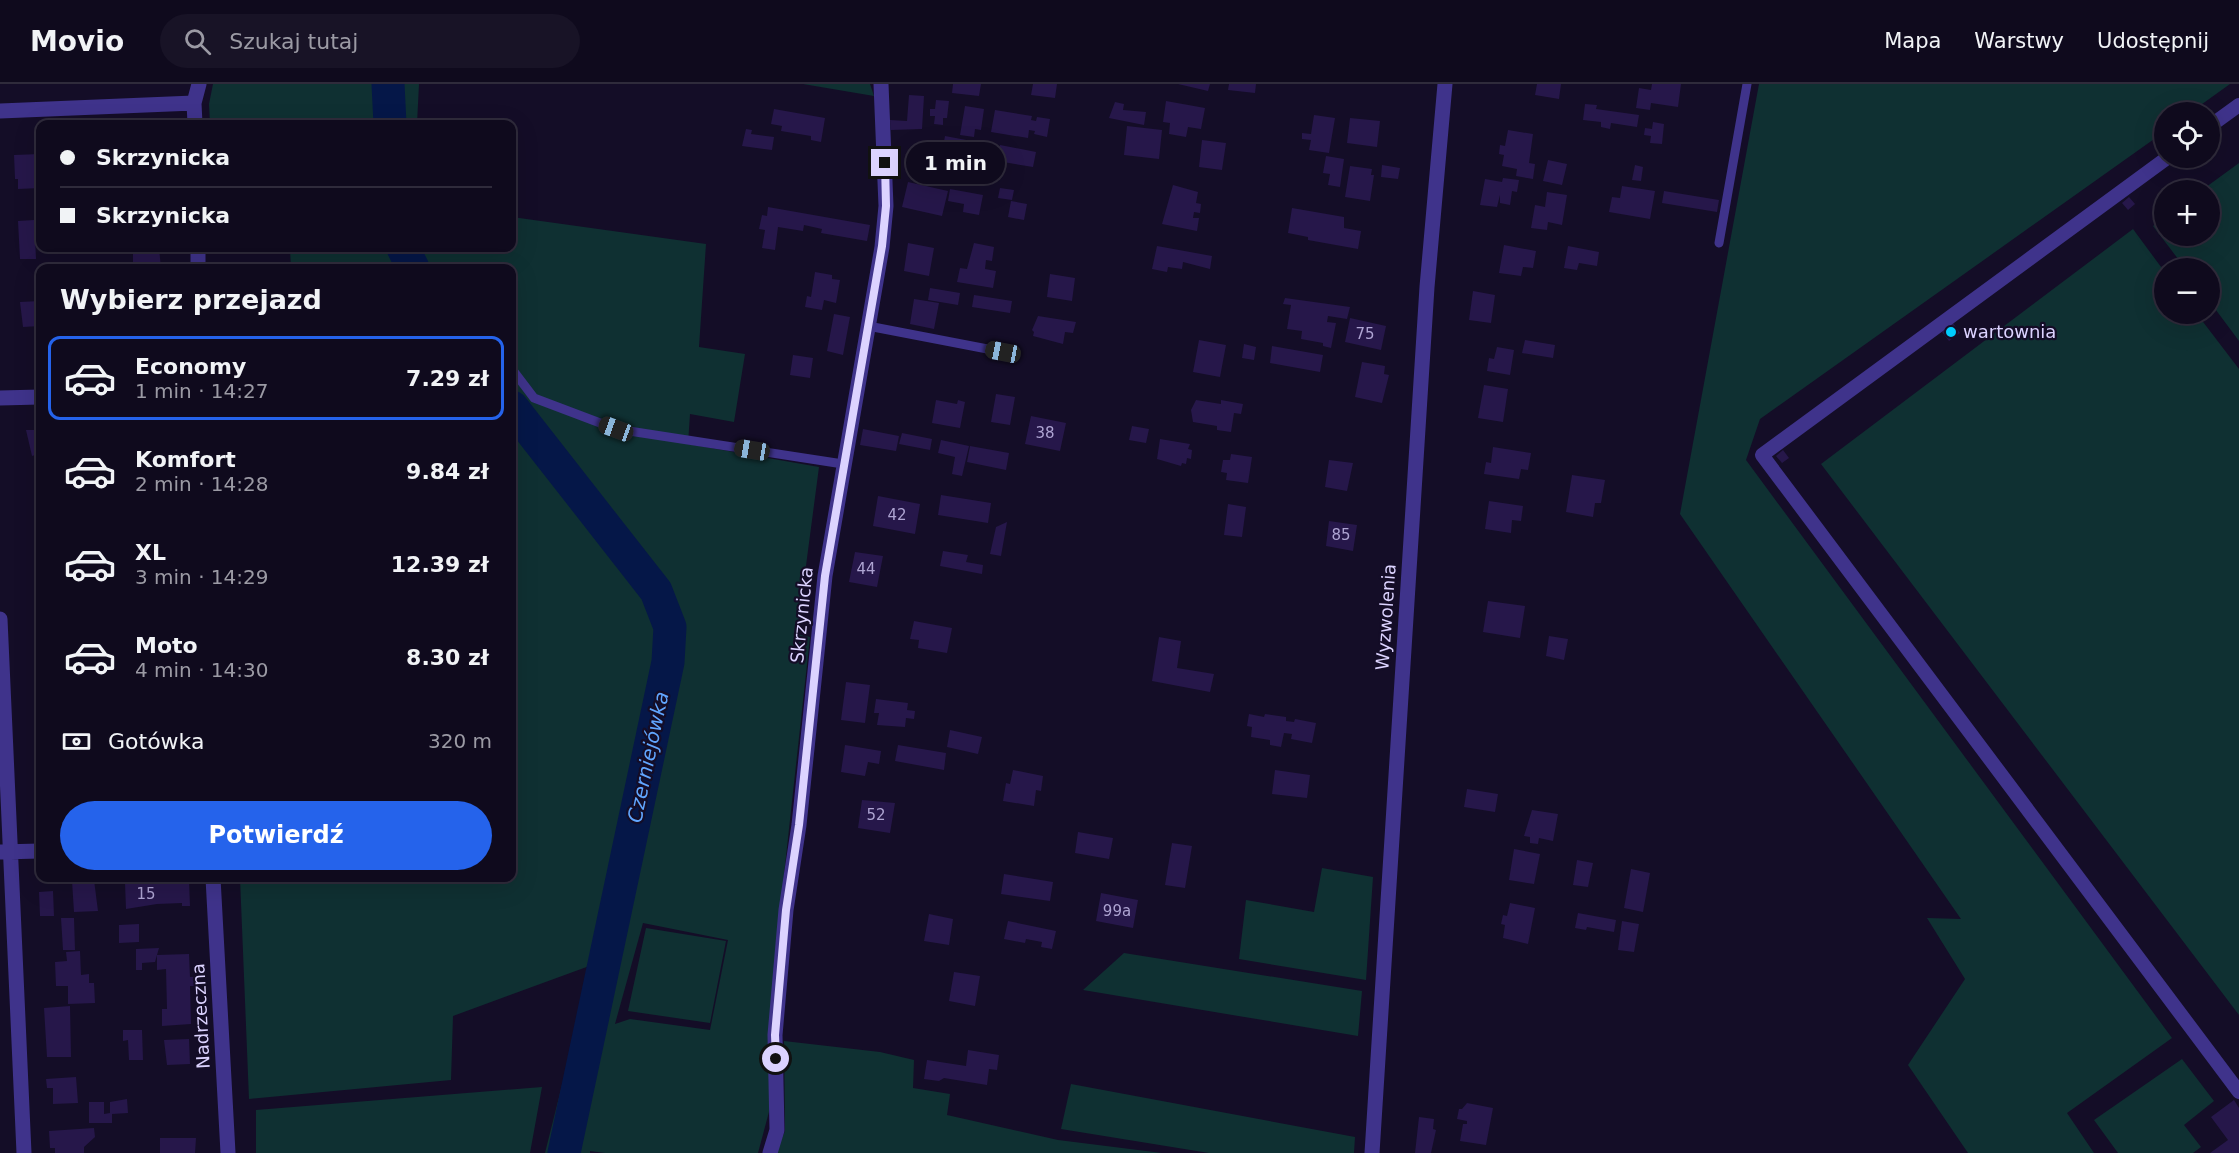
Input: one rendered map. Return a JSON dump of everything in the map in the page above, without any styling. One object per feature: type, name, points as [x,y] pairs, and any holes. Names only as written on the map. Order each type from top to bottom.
[{"type":"street","points":[[195,120],[194,103],[199,84]]},
{"type":"street","name":"Skrzynicka","points":[[770,1153],[777,1130],[775,1035],[786,910],[799,825],[825,576],[886,206],[881,84]]},
{"type":"street","name":"Wyzwolenia","points":[[1372,1153],[1428,275],[1445,84]]},
{"type":"street","points":[[0,111],[194,103]]},
{"type":"street","points":[[2220,119],[2239,105]]},
{"type":"street","points":[[2154,167],[1762,455],[2239,1092]]},
{"type":"street","points":[[0,398],[36,397]]},
{"type":"street","points":[[0,619],[5,852],[24,1153]]},
{"type":"street","points":[[5,852],[36,851]]},
{"type":"street","name":"Nadrzeczna","points":[[213,882],[228,1153]]},
{"type":"lane","points":[[1719,243],[1747,84]]},
{"type":"lane","points":[[868,326],[1003,352]]},
{"type":"lane","points":[[516,374],[534,398],[616,429],[843,464]]},
{"type":"green space","points":[[213,84],[419,84],[417,120],[210,120],[209,104]]},
{"type":"green space","points":[[803,84],[870,84],[874,96]]},
{"type":"green space","points":[[1759,84],[2230,84],[2205,102],[2154,102],[2154,139],[1760,419],[1746,460],[2172,1038],[2067,1113],[2094,1153],[1968,1153],[1908,1065],[1965,979],[1927,918],[1961,919],[1680,514]]},
{"type":"green space","points":[[2239,163],[2239,341],[2220,315],[2220,258],[2177,258],[2168,246],[2220,246],[2220,180],[2216,180]]},
{"type":"green space","points":[[516,218],[706,244],[699,347],[745,354],[734,422],[690,414],[688,444],[819,467],[797,634],[810,637],[781,902],[770,1108],[758,1153],[605,1153],[590,1151],[590,1153],[545,1153],[592,965],[453,1016],[451,1080],[249,1099],[240,882],[516,882],[516,264],[291,264],[290,252],[516,252]],"holes":[[[643,923],[728,940],[710,1030],[630,1019],[615,1024]]]},
{"type":"green space","points":[[2133,229],[2154,258],[2154,324],[2205,324],[2239,369],[2239,1015],[1821,464]]},
{"type":"green space","points":[[1322,868],[1373,877],[1366,980],[1239,959],[1246,900],[1314,912]]},
{"type":"green space","points":[[646,928],[726,941],[710,1023],[628,1011]]},
{"type":"green space","points":[[1124,953],[1362,991],[1358,1036],[1083,990]]},
{"type":"green space","points":[[784,1041],[880,1052],[914,1060],[913,1088],[950,1094],[947,1115],[1058,1140],[1162,1153],[776,1153],[785,1131]]},
{"type":"green space","points":[[2182,1059],[2214,1101],[2184,1125],[2201,1147],[2193,1153],[2118,1153],[2094,1120]]},
{"type":"green space","points":[[1071,1084],[1355,1137],[1354,1153],[1209,1153],[1061,1129]]},
{"type":"green space","points":[[542,1087],[530,1153],[256,1153],[256,1110]]},
{"type":"building","points":[[953,84],[981,84],[979,96],[952,93]]},
{"type":"building","points":[[1033,84],[1057,84],[1055,98],[1031,95]]},
{"type":"building","points":[[1178,84],[1210,84],[1208,91]]},
{"type":"building","points":[[1229,84],[1256,84],[1255,93],[1228,90]]},
{"type":"building","points":[[1537,84],[1561,84],[1559,99],[1535,95]]},
{"type":"building","points":[[1652,84],[1681,84],[1678,107],[1651,103],[1650,110],[1636,108],[1639,88],[1651,90]]},
{"type":"building","points":[[909,95],[924,96],[922,129],[891,130],[890,120],[907,121]]},
{"type":"building","points":[[936,100],[949,101],[947,118],[943,118],[943,125],[934,124],[935,116],[930,116],[930,109],[935,109]]},
{"type":"building","points":[[1166,101],[1205,108],[1201,129],[1188,127],[1186,137],[1169,134],[1170,123],[1163,122]]},
{"type":"building","points":[[1115,102],[1124,104],[1123,110],[1146,112],[1144,125],[1109,118]]},
{"type":"building","points":[[1585,104],[1597,105],[1596,109],[1639,115],[1637,127],[1611,123],[1610,129],[1601,127],[1601,122],[1583,120]]},
{"type":"building","points":[[965,106],[984,109],[981,130],[975,129],[974,137],[960,135]]},
{"type":"building","points":[[774,109],[825,118],[821,142],[811,140],[811,136],[781,131],[782,126],[771,124]]},
{"type":"building","points":[[995,110],[1032,116],[1031,120],[1036,121],[1037,117],[1050,119],[1047,137],[1034,134],[1035,131],[1029,130],[1028,138],[991,132]]},
{"type":"building","points":[[1314,115],[1335,118],[1329,153],[1309,150],[1311,140],[1302,139],[1302,133],[1311,134]]},
{"type":"building","points":[[1350,118],[1380,121],[1377,147],[1347,143]]},
{"type":"building","points":[[1653,122],[1664,124],[1662,144],[1650,143],[1651,136],[1644,135],[1645,128],[1652,129]]},
{"type":"building","points":[[1127,126],[1162,130],[1159,159],[1124,155]]},
{"type":"building","points":[[746,129],[752,130],[751,134],[774,137],[772,150],[742,146]]},
{"type":"building","points":[[1508,130],[1533,134],[1529,163],[1535,164],[1533,179],[1516,176],[1517,169],[1502,166],[1504,155],[1499,154],[1500,145],[1505,146]]},
{"type":"building","points":[[945,136],[977,142],[973,169],[963,167],[961,179],[938,175],[940,161],[935,160],[935,166],[923,164],[926,144],[943,147]]},
{"type":"building","points":[[1202,140],[1226,143],[1222,170],[1199,167]]},
{"type":"building","points":[[1000,145],[1036,152],[1033,167],[997,161]]},
{"type":"building","points":[[36,154],[36,188],[18,189],[18,179],[15,179],[14,155]]},
{"type":"building","points":[[1326,156],[1344,159],[1340,187],[1328,185],[1330,174],[1323,173]]},
{"type":"building","points":[[1548,160],[1567,164],[1562,185],[1543,181]]},
{"type":"building","points":[[1382,165],[1400,168],[1398,179],[1381,177]]},
{"type":"building","points":[[1635,165],[1643,167],[1641,181],[1632,180]]},
{"type":"building","points":[[1350,166],[1372,169],[1371,175],[1374,175],[1370,201],[1345,197]]},
{"type":"building","points":[[1503,178],[1519,180],[1517,192],[1512,191],[1510,205],[1500,203],[1500,195],[1497,207],[1480,205],[1485,179],[1502,182]]},
{"type":"building","points":[[908,182],[948,191],[942,216],[902,207]]},
{"type":"building","points":[[1173,185],[1198,192],[1196,203],[1201,204],[1200,213],[1194,212],[1193,218],[1199,218],[1197,231],[1162,224]]},
{"type":"building","points":[[1622,186],[1655,191],[1650,219],[1609,212],[1612,197],[1620,198]]},
{"type":"building","points":[[1000,188],[1014,190],[1012,200],[998,198]]},
{"type":"building","points":[[950,189],[983,195],[979,215],[963,212],[964,204],[948,201]]},
{"type":"building","points":[[1664,191],[1719,200],[1717,212],[1662,203]]},
{"type":"building","points":[[1547,192],[1567,195],[1562,225],[1548,222],[1547,230],[1531,228],[1535,205],[1545,207]]},
{"type":"building","points":[[2129,197],[2135,204],[2128,210],[2122,203]]},
{"type":"building","points":[[1011,201],[1027,204],[1024,220],[1008,217]]},
{"type":"building","points":[[768,207],[870,225],[867,241],[821,233],[822,229],[804,225],[803,231],[778,227],[775,250],[762,248],[765,230],[759,229],[762,215],[767,216]]},
{"type":"building","points":[[1292,208],[1344,217],[1344,228],[1361,231],[1358,249],[1308,240],[1308,237],[1288,233]]},
{"type":"building","points":[[34,220],[34,223],[36,223],[36,259],[20,259],[18,221]]},
{"type":"building","points":[[908,243],[934,248],[929,276],[904,271]]},
{"type":"building","points":[[974,243],[994,247],[992,261],[986,260],[985,269],[996,271],[993,288],[957,282],[960,268],[967,269]]},
{"type":"building","points":[[1504,245],[1536,251],[1533,268],[1523,267],[1521,276],[1499,273]]},
{"type":"building","points":[[1157,246],[1212,256],[1210,269],[1183,262],[1182,269],[1168,267],[1167,272],[1152,269]]},
{"type":"building","points":[[1568,246],[1599,252],[1597,266],[1579,263],[1577,270],[1564,268]]},
{"type":"building","points":[[133,252],[159,252],[161,264],[133,264]]},
{"type":"building","points":[[815,272],[832,275],[832,279],[840,280],[836,303],[824,300],[822,310],[805,307],[807,296],[811,297]]},
{"type":"building","points":[[1050,274],[1075,278],[1072,301],[1047,297]]},
{"type":"building","points":[[930,288],[960,293],[958,305],[928,300]]},
{"type":"building","points":[[1473,291],[1495,295],[1491,323],[1469,320]]},
{"type":"building","points":[[974,295],[1012,301],[1010,313],[972,307]]},
{"type":"building","points":[[1285,298],[1350,307],[1347,319],[1328,316],[1327,322],[1336,323],[1331,348],[1323,346],[1323,343],[1301,339],[1302,331],[1287,329],[1291,305],[1283,304]]},
{"type":"building","points":[[914,299],[939,303],[934,329],[910,324]]},
{"type":"building","points":[[36,301],[36,326],[23,327],[20,302]]},
{"type":"building","points":[[834,314],[850,317],[843,355],[827,351]]},
{"type":"building","points":[[1038,316],[1076,322],[1073,333],[1065,332],[1063,344],[1033,336],[1032,330]]},
{"type":"building","points":[[1350,318],[1386,326],[1381,350],[1345,342]]},
{"type":"building","name":"wartownia","points":[[1953,323],[1960,333],[1949,341],[1942,332]]},
{"type":"building","points":[[1199,340],[1226,345],[1220,377],[1193,372]]},
{"type":"building","points":[[1525,340],[1555,345],[1553,358],[1522,353]]},
{"type":"building","points":[[1244,344],[1256,347],[1254,360],[1242,358]]},
{"type":"building","points":[[1272,346],[1323,355],[1320,372],[1270,363]]},
{"type":"building","points":[[1497,347],[1514,350],[1510,375],[1487,371],[1489,358],[1494,359]]},
{"type":"building","points":[[793,355],[813,358],[810,378],[790,375]]},
{"type":"building","points":[[1362,362],[1385,366],[1384,374],[1389,375],[1382,403],[1355,397]]},
{"type":"building","points":[[1484,385],[1508,389],[1503,422],[1478,418]]},
{"type":"building","points":[[996,394],[1015,397],[1010,425],[991,422]]},
{"type":"building","points":[[936,400],[957,404],[958,400],[965,402],[960,428],[932,423]]},
{"type":"building","points":[[1196,400],[1221,404],[1221,400],[1243,404],[1241,414],[1234,413],[1231,432],[1217,430],[1217,426],[1193,422],[1191,410]]},
{"type":"building","points":[[1031,416],[1066,423],[1060,451],[1025,444]]},
{"type":"building","points":[[1132,426],[1149,429],[1146,443],[1129,440]]},
{"type":"building","points":[[863,429],[899,436],[896,451],[860,445]]},
{"type":"building","points":[[26,430],[36,430],[36,459],[35,455],[32,456]]},
{"type":"building","points":[[902,433],[932,439],[930,450],[899,444]]},
{"type":"building","points":[[1160,439],[1190,444],[1188,449],[1192,450],[1191,459],[1187,458],[1186,464],[1182,463],[1181,466],[1157,459]]},
{"type":"building","points":[[941,440],[969,446],[962,476],[952,474],[955,457],[938,453]]},
{"type":"building","points":[[970,446],[1009,453],[1006,470],[967,462]]},
{"type":"building","points":[[1493,447],[1531,453],[1528,470],[1521,469],[1519,479],[1484,474],[1486,462],[1491,463]]},
{"type":"building","points":[[1783,450],[1789,458],[1782,463],[1776,456]]},
{"type":"building","points":[[1231,454],[1252,457],[1248,483],[1226,480],[1227,473],[1221,472],[1223,460],[1230,460]]},
{"type":"building","points":[[1329,460],[1353,463],[1347,491],[1325,487]]},
{"type":"building","points":[[1572,475],[1605,480],[1601,503],[1595,503],[1593,517],[1566,512]]},
{"type":"building","points":[[941,495],[991,503],[988,523],[938,515]]},
{"type":"building","points":[[878,496],[920,504],[915,534],[873,526]]},
{"type":"building","points":[[1489,501],[1523,506],[1521,521],[1512,520],[1511,533],[1485,529]]},
{"type":"building","points":[[1228,504],[1246,507],[1242,537],[1224,535]]},
{"type":"building","points":[[1329,521],[1357,525],[1353,551],[1326,546]]},
{"type":"building","points":[[1007,522],[1001,556],[990,554],[996,527]]},
{"type":"building","points":[[943,551],[968,555],[966,562],[983,565],[982,574],[940,566]]},
{"type":"building","points":[[855,552],[883,556],[877,587],[849,582]]},
{"type":"building","points":[[1488,601],[1525,606],[1520,638],[1483,632]]},
{"type":"building","points":[[914,621],[952,628],[947,653],[918,648],[919,640],[910,639]]},
{"type":"building","points":[[1549,636],[1568,639],[1564,660],[1546,656]]},
{"type":"building","points":[[1159,637],[1181,641],[1177,668],[1214,674],[1210,692],[1152,681]]},
{"type":"building","points":[[846,682],[870,685],[865,723],[841,720]]},
{"type":"building","points":[[876,699],[908,703],[907,710],[915,711],[914,719],[906,718],[905,727],[877,725],[879,713],[874,713]]},
{"type":"building","points":[[1249,714],[1264,717],[1265,714],[1286,717],[1286,721],[1294,722],[1295,719],[1316,723],[1312,743],[1291,739],[1292,734],[1284,733],[1281,747],[1270,745],[1270,740],[1251,737],[1252,727],[1247,726]]},
{"type":"building","points":[[950,730],[982,737],[978,754],[947,747]]},
{"type":"building","points":[[845,745],[881,751],[879,764],[868,762],[865,776],[841,772]]},
{"type":"building","points":[[898,745],[946,753],[944,770],[895,761]]},
{"type":"building","points":[[1013,770],[1043,776],[1041,791],[1036,790],[1034,806],[1003,801],[1006,783],[1010,784]]},
{"type":"building","points":[[1275,770],[1310,775],[1307,798],[1272,794]]},
{"type":"building","points":[[1467,789],[1498,794],[1495,812],[1464,807]]},
{"type":"building","points":[[862,800],[895,803],[890,833],[858,828]]},
{"type":"building","points":[[1532,810],[1558,814],[1553,841],[1539,838],[1538,844],[1530,843],[1530,837],[1524,836]]},
{"type":"building","points":[[1078,832],[1113,838],[1109,859],[1075,853]]},
{"type":"building","points":[[1172,843],[1192,846],[1185,888],[1165,885]]},
{"type":"building","points":[[1514,849],[1540,854],[1534,884],[1509,880]]},
{"type":"building","points":[[1577,860],[1593,863],[1588,887],[1573,885]]},
{"type":"building","points":[[1631,869],[1650,873],[1643,912],[1624,908]]},
{"type":"building","points":[[1004,874],[1053,882],[1050,901],[1001,894]]},
{"type":"building","points":[[72,882],[94,882],[98,911],[74,912]]},
{"type":"building","points":[[189,882],[190,906],[182,906],[182,903],[157,904],[126,909],[125,883]]},
{"type":"building","points":[[53,891],[54,916],[40,916],[39,892]]},
{"type":"building","points":[[1101,893],[1138,900],[1133,928],[1096,921]]},
{"type":"building","points":[[1510,903],[1535,908],[1528,944],[1503,938],[1505,925],[1501,924],[1503,915],[1507,916]]},
{"type":"building","points":[[1578,913],[1616,920],[1614,932],[1587,927],[1586,930],[1575,928]]},
{"type":"building","points":[[929,914],[953,919],[949,945],[924,941]]},
{"type":"building","points":[[61,918],[74,918],[75,950],[63,950]]},
{"type":"building","points":[[1008,921],[1056,931],[1052,949],[1041,947],[1042,942],[1026,939],[1025,943],[1004,939]]},
{"type":"building","points":[[1622,921],[1639,924],[1634,952],[1618,950]]},
{"type":"building","points":[[139,924],[139,942],[119,943],[119,925]]},
{"type":"building","points":[[159,948],[155,962],[142,963],[142,970],[136,970],[136,949]]},
{"type":"building","points":[[80,951],[81,975],[89,974],[89,983],[94,983],[95,1003],[68,1004],[68,986],[56,986],[55,962],[67,961],[66,952]]},
{"type":"building","points":[[189,954],[190,977],[194,977],[194,986],[190,986],[191,1024],[162,1026],[162,1009],[167,1009],[166,969],[157,970],[157,955]]},
{"type":"building","points":[[954,972],[980,976],[975,1006],[949,1001]]},
{"type":"building","points":[[70,1006],[71,1057],[47,1057],[44,1008]]},
{"type":"building","points":[[123,1030],[142,1030],[143,1060],[129,1060],[128,1040],[123,1041]]},
{"type":"building","points":[[189,1039],[190,1064],[167,1065],[164,1040]]},
{"type":"building","points":[[968,1050],[999,1055],[997,1070],[989,1069],[987,1085],[944,1078],[939,1081],[924,1079],[927,1060],[966,1066]]},
{"type":"building","points":[[76,1077],[78,1103],[53,1104],[53,1088],[47,1088],[46,1079]]},
{"type":"building","points":[[127,1099],[128,1113],[112,1114],[112,1123],[89,1123],[89,1102],[104,1102],[104,1114],[110,1113],[110,1102]]},
{"type":"building","points":[[2234,1100],[2239,1108],[2239,1153],[2210,1153],[2228,1140],[2211,1117]]},
{"type":"building","points":[[1467,1103],[1493,1108],[1486,1145],[1460,1141],[1463,1124],[1467,1124],[1467,1121],[1457,1119],[1459,1109]]},
{"type":"building","points":[[1419,1117],[1434,1119],[1433,1129],[1436,1130],[1431,1153],[1415,1153]]},
{"type":"building","points":[[94,1128],[95,1137],[84,1147],[84,1153],[55,1153],[55,1148],[50,1148],[49,1131]]},
{"type":"building","points":[[160,1138],[196,1138],[195,1153],[160,1153]]},
{"type":"waterway","name":"Czerniejówka","points":[[388,84],[390,120]]},
{"type":"waterway","name":"Czerniejówka","points":[[405,252],[411,264]]},
{"type":"waterway","name":"Czerniejówka","points":[[516,412],[656,591],[670,627],[668,662],[564,1153]]},
{"type":"place","name":"wartownia","points":[[1951,332]]},
{"type":"route","points":[[776,1059],[775,1035],[786,910],[799,825],[825,576],[882,246],[886,206],[885,163]]}]
